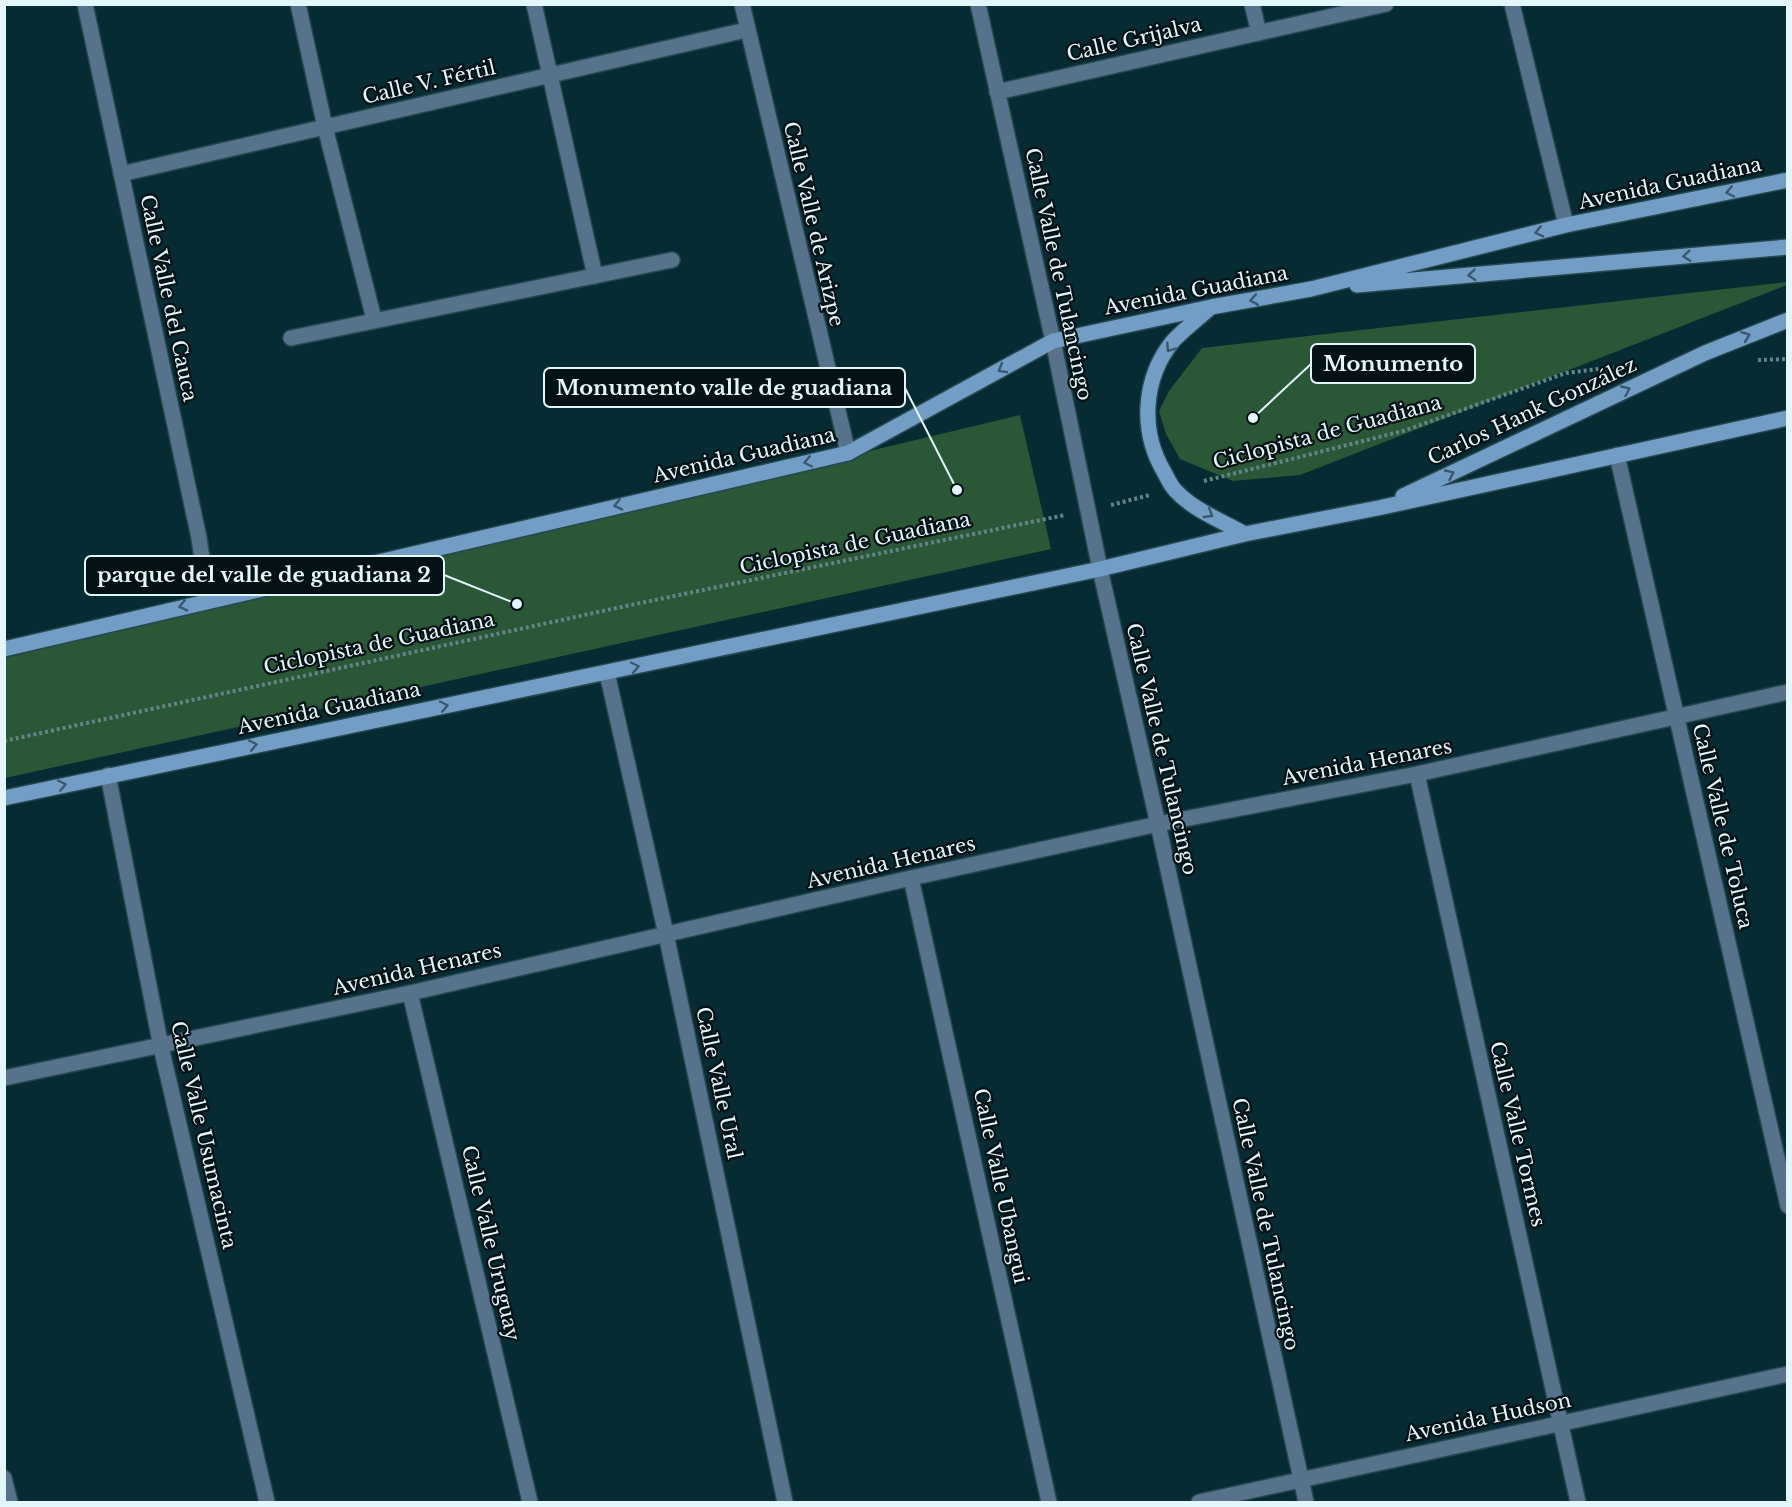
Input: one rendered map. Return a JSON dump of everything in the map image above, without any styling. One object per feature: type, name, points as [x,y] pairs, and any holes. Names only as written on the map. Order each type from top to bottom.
[{"type":"street","name":"Calle Valle del Cauca","points":[[85,4],[199,538],[208,600]]},
{"type":"street","points":[[298,4],[324,127],[374,319]]},
{"type":"street","points":[[534,4],[595,276]]},
{"type":"street","name":"Calle Valle de Arizpe","points":[[742,4],[746,30],[848,453]]},
{"type":"street","name":"Calle Valle de Tulancingo","points":[[978,4],[1306,1503]]},
{"type":"street","points":[[1252,4],[1259,33]]},
{"type":"street","name":"Calle Grijalva","points":[[997,92],[1386,4]]},
{"type":"street","points":[[1512,4],[1566,225]]},
{"type":"street","name":"Calle V. Fértil","points":[[121,174],[746,30]]},
{"type":"street","name":"Avenida Guadiana","points":[[4,649],[848,453],[1053,341],[1211,307],[1311,289],[1566,225],[1788,180]]},
{"type":"street","points":[[1311,289],[1788,247]]},
{"type":"street","points":[[291,338],[374,319],[672,260]]},
{"type":"street","points":[[1211,307],[1173,341],[1157,367],[1149,395],[1148,425],[1154,454],[1174,489],[1190,502],[1245,534]]},
{"type":"street","name":"Carlos Hank González","points":[[1378,508],[1704,353],[1788,320]]},
{"type":"street","name":"Avenida Guadiana","points":[[4,798],[1100,569],[1245,534],[1378,508],[1788,418]]},
{"type":"street","name":"Calle Valle de Toluca","points":[[1617,455],[1788,1206]]},
{"type":"street","name":"Calle Valle Ural","points":[[607,673],[666,934],[785,1503]]},
{"type":"street","name":"Avenida Henares","points":[[4,1078],[161,1047],[410,993],[1158,824],[1417,774],[1788,692]]},
{"type":"street","name":"Calle Valle Tormes","points":[[1417,774],[1578,1503]]},
{"type":"street","name":"Calle Valle Usumacinta","points":[[108,775],[161,1047],[267,1503]]},
{"type":"street","name":"Calle Valle Ubangui","points":[[911,878],[1049,1503]]},
{"type":"street","name":"Calle Valle Uruguay","points":[[410,993],[530,1503]]},
{"type":"street","name":"Avenida Hudson","points":[[1199,1503],[1560,1422],[1788,1374]]},
{"type":"street","points":[[4,1478],[10,1503]]},
{"type":"path","name":"Ciclopista de Guadiana","points":[[4,741],[626,606],[1088,510],[1403,431],[1566,373],[1623,365]]},
{"type":"green space","points":[[1787,282],[1787,285],[1300,475],[1233,481],[1180,459],[1166,434],[1159,411],[1169,391],[1202,348]]},
{"type":"green space","points":[[1020,415],[1051,549],[5,778],[4,658]]},
{"type":"place","name":"Monumento","points":[[1253,418]]},
{"type":"place","name":"Monumento valle de guadiana","points":[[957,490]]},
{"type":"place","name":"parque del valle de guadiana 2","points":[[517,604]]}]
